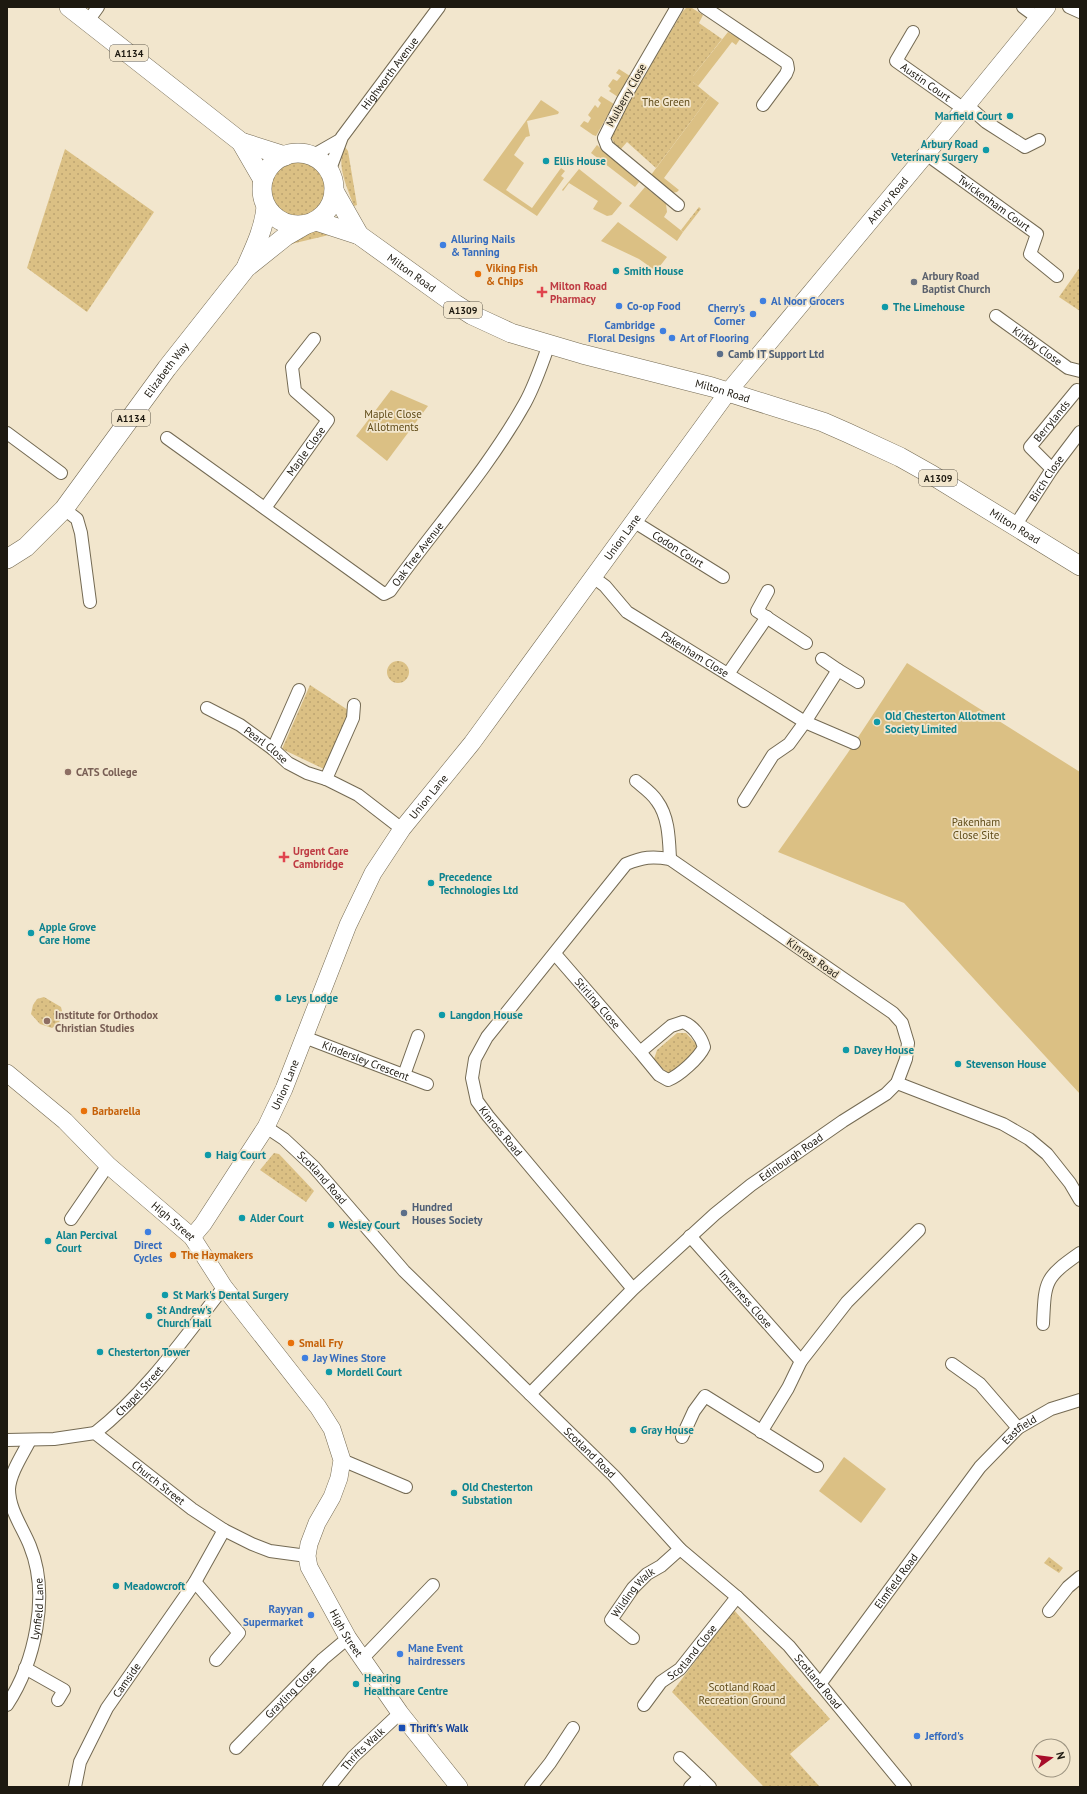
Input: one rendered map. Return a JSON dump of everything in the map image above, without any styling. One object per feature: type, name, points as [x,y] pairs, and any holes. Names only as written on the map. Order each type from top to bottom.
[{"type":"main road","name":"A1134","points":[[69,7],[93,14],[241,142],[263,180],[262,192],[266,207]]},
{"type":"main road","name":"A1134","points":[[241,142],[285,156],[298,153],[312,156]]},
{"type":"main road","points":[[263,180],[269,168],[276,160],[285,156]]},
{"type":"main road","points":[[312,156],[318,159],[329,172],[332,178],[334,191]]},
{"type":"main road","name":"A1134","points":[[310,223],[326,212],[331,203],[334,191]]},
{"type":"main road","name":"Milton Road","points":[[334,191],[359,235]]},
{"type":"main road","points":[[266,207],[279,220],[294,225],[310,223]]},
{"type":"main road","name":"Elizabeth Way","points":[[246,268],[261,234],[265,221],[266,207]]},
{"type":"main road","name":"Milton Road","points":[[310,223],[359,235],[414,276],[472,315],[510,333],[728,392],[823,422],[855,436],[900,457],[932,475],[1080,566]]},
{"type":"main road","name":"Elizabeth Way","points":[[7,559],[26,547],[64,509],[167,368],[246,268],[286,236],[310,223]]},
{"type":"street","name":"Highworth Avenue","points":[[329,172],[340,140],[439,7]]},
{"type":"street","name":"Mulberry Close","points":[[677,7],[622,100],[604,138],[607,146],[678,205]]},
{"type":"street","points":[[704,7],[787,63],[788,69],[786,74],[763,105]]},
{"type":"street","points":[[1023,7],[1043,12]]},
{"type":"street","points":[[1069,7],[1080,12]]},
{"type":"street","name":"Arbury Road","points":[[728,392],[966,107],[1043,12]]},
{"type":"street","name":"Austin Court","points":[[913,32],[896,61],[966,107]]},
{"type":"street","points":[[966,107],[1025,147],[1039,140]]},
{"type":"street","name":"Highworth Avenue","points":[[312,156],[340,140]]},
{"type":"street","name":"Twickenham Court","points":[[926,154],[1037,234],[1030,254],[1057,276]]},
{"type":"street","name":"Kirkby Close","points":[[996,316],[1068,368],[1080,371]]},
{"type":"street","name":"Maple Close","points":[[265,508],[328,420],[296,391],[292,367],[314,339]]},
{"type":"street","name":"Oak Tree Avenue","points":[[167,438],[384,594],[390,591],[469,486],[513,422],[525,403],[549,344]]},
{"type":"street","name":"Berrylands","points":[[1052,469],[1030,447],[1077,390]]},
{"type":"street","name":"Union Lane","points":[[192,1237],[203,1224],[266,1127],[284,1088],[348,925],[373,873],[402,829],[472,743],[728,392]]},
{"type":"street","name":"Birch Close","points":[[1015,526],[1052,469],[1080,432]]},
{"type":"street","points":[[7,433],[61,474]]},
{"type":"street","points":[[64,509],[77,519],[81,534],[90,602]]},
{"type":"street","name":"Codon Court","points":[[633,521],[723,577]]},
{"type":"street","name":"Pakenham Close","points":[[593,577],[606,586],[627,612],[805,722],[854,743]]},
{"type":"street","points":[[768,591],[757,611],[806,643]]},
{"type":"street","points":[[728,674],[767,617]]},
{"type":"street","points":[[822,659],[858,682]]},
{"type":"street","points":[[744,801],[773,755],[789,744],[805,722],[838,670]]},
{"type":"street","points":[[273,749],[299,690]]},
{"type":"street","points":[[326,779],[353,718],[354,705]]},
{"type":"street","name":"Pearl Close","points":[[207,708],[240,725],[273,749],[288,763],[307,773],[326,779],[358,795],[402,829]]},
{"type":"street","points":[[636,781],[656,799],[662,809],[668,830],[670,859]]},
{"type":"street","name":"Kinross Road","points":[[633,1289],[488,1116],[477,1100],[472,1078],[475,1059],[487,1037],[626,864],[643,858],[656,857],[670,859],[893,1013],[902,1023],[908,1043],[906,1059],[897,1083]]},
{"type":"street","name":"Stirling Close","points":[[555,954],[659,1075],[668,1080],[677,1076],[699,1055],[704,1047],[702,1039],[689,1024],[682,1022],[671,1026],[640,1052]]},
{"type":"street","points":[[404,1075],[418,1036]]},
{"type":"street","name":"Kindersley Crescent","points":[[304,1037],[427,1084]]},
{"type":"street","name":"High Street","points":[[7,1073],[65,1120],[108,1165],[192,1237],[224,1287],[318,1407],[332,1429],[342,1460],[339,1478],[332,1498],[317,1523],[310,1544],[308,1556],[313,1576],[348,1638],[362,1659],[400,1713],[459,1787]]},
{"type":"street","points":[[897,1083],[1003,1124],[1029,1138],[1047,1154],[1070,1183],[1080,1200]]},
{"type":"street","name":"Edinburgh Road","points":[[530,1394],[633,1289],[690,1236],[751,1185],[843,1121],[886,1094],[897,1083]]},
{"type":"street","name":"Scotland Road","points":[[266,1127],[284,1139],[314,1167],[400,1266],[614,1476],[680,1549],[737,1597],[789,1646],[905,1787]]},
{"type":"street","points":[[71,1219],[108,1165]]},
{"type":"street","points":[[761,1432],[788,1388],[802,1361],[847,1302],[900,1257],[919,1230]]},
{"type":"street","name":"Inverness Close","points":[[690,1236],[802,1361]]},
{"type":"street","points":[[1043,1324],[1046,1286],[1053,1274],[1080,1253]]},
{"type":"street","name":"Chapel Street","points":[[95,1433],[114,1419],[163,1366],[224,1287]]},
{"type":"street","points":[[952,1364],[980,1384],[1018,1428]]},
{"type":"street","points":[[682,1437],[694,1411],[705,1396],[817,1466]]},
{"type":"street","name":"Eastfield","points":[[973,1478],[980,1467],[1018,1428],[1052,1409],[1080,1400]]},
{"type":"street","points":[[7,1440],[54,1439],[95,1433]]},
{"type":"street","name":"Church Street","points":[[95,1433],[192,1509],[224,1530],[270,1551],[308,1556]]},
{"type":"street","name":"Lynfield Lane","points":[[7,1705],[16,1692],[34,1646],[40,1578],[31,1546],[13,1507],[9,1489],[12,1477],[30,1440]]},
{"type":"street","points":[[342,1460],[406,1487]]},
{"type":"street","name":"Elmfield Road","points":[[820,1684],[973,1478]]},
{"type":"street","name":"Camside","points":[[75,1787],[80,1762],[107,1708],[195,1582],[224,1530]]},
{"type":"street","name":"Wilding Walk","points":[[633,1638],[611,1620],[633,1588],[647,1574],[661,1566],[680,1549]]},
{"type":"street","points":[[1049,1611],[1068,1587],[1080,1577]]},
{"type":"street","points":[[195,1582],[239,1633],[216,1660]]},
{"type":"street","points":[[362,1659],[433,1585]]},
{"type":"street","name":"Scotland Close","points":[[644,1705],[661,1682],[680,1669],[737,1597]]},
{"type":"street","name":"Grayling Close","points":[[236,1748],[323,1659],[348,1638]]},
{"type":"street","points":[[25,1668],[64,1690],[58,1700]]},
{"type":"street","name":"Thrifts Walk","points":[[329,1787],[353,1757],[400,1713]]},
{"type":"street","points":[[531,1787],[550,1763],[573,1728]]},
{"type":"street","points":[[680,1758],[710,1787]]},
{"type":"street","points":[[690,1787],[700,1777]]},
{"type":"green space","name":"The Green","points":[[686,8],[692,8],[703,15],[699,23],[722,39],[693,76],[693,82],[710,96],[656,168],[627,142],[621,149],[614,143],[611,136],[613,129]]},
{"type":"green space","points":[[728,32],[740,39],[736,45],[732,42],[698,86],[693,82],[693,76]]},
{"type":"green space","points":[[619,69],[630,76],[618,97],[609,91],[611,89],[608,86],[613,79],[617,81],[621,76],[616,73]]},
{"type":"green space","points":[[601,96],[614,104],[596,136],[580,126],[584,121],[588,123],[591,118],[588,115],[595,105],[598,108],[601,103],[598,100]]},
{"type":"green space","points":[[710,96],[719,103],[664,178],[679,190],[672,193],[651,175]]},
{"type":"green space","points":[[541,100],[559,112],[558,114],[527,121],[530,136],[526,137],[514,155],[524,163],[506,190],[532,208],[561,168],[565,171],[561,176],[564,178],[537,216],[483,180]]},
{"type":"green space","points":[[597,145],[639,182],[635,187],[591,153]]},
{"type":"green space","points":[[345,147],[348,151],[357,205],[354,206],[342,169],[341,161]]},
{"type":"green space","points":[[65,149],[154,212],[87,312],[27,268]]},
{"type":"green space","points":[[293,162],[303,162],[313,166],[321,174],[325,184],[325,194],[321,204],[313,212],[303,216],[293,216],[283,212],[275,204],[271,194],[271,184],[275,174],[283,166]]},
{"type":"green space","points":[[579,169],[622,203],[612,215],[607,216],[593,209],[598,201],[569,183],[563,191],[562,190]]},
{"type":"green space","points":[[645,187],[666,204],[667,212],[664,217],[683,232],[677,241],[629,206]]},
{"type":"green space","points":[[699,207],[701,209],[683,232],[681,230]]},
{"type":"green space","points":[[618,222],[667,257],[656,271],[639,259],[601,241]]},
{"type":"green space","points":[[324,229],[329,235],[291,244],[289,242],[303,234]]},
{"type":"green space","points":[[1080,267],[1080,311],[1059,297]]},
{"type":"green space","name":"Maple Close Allotments","points":[[391,390],[428,406],[387,461],[356,436]]},
{"type":"green space","points":[[398,661],[402,662],[408,668],[408,676],[402,682],[398,683],[394,682],[388,676],[387,672],[388,668],[394,662]]},
{"type":"green space","name":"Pakenham Close Site","points":[[907,663],[1080,772],[1080,1094],[904,903],[778,852],[847,754]]},
{"type":"green space","points":[[310,685],[351,712],[326,770],[282,749]]},
{"type":"green space","points":[[44,997],[61,1007],[63,1015],[58,1024],[52,1028],[40,1024],[31,1014],[33,1005],[37,999]]},
{"type":"green space","points":[[677,1033],[686,1033],[698,1046],[696,1051],[673,1072],[667,1073],[654,1059],[657,1050]]},
{"type":"green space","points":[[274,1153],[279,1154],[314,1191],[306,1202],[260,1170]]},
{"type":"green space","points":[[844,1457],[886,1489],[861,1523],[819,1491]]},
{"type":"green space","points":[[1049,1557],[1063,1568],[1059,1573],[1044,1563]]},
{"type":"green space","name":"Scotland Road Recreation Ground","points":[[734,1610],[830,1719],[790,1754],[820,1787],[764,1787],[672,1692]]},
{"type":"place","name":"Marfield Court","points":[[1010,116]]},
{"type":"place","name":"Arbury Road Veterinary Surgery","points":[[986,150]]},
{"type":"place","name":"Ellis House","points":[[546,161]]},
{"type":"place","name":"Alluring Nails & Tanning","points":[[443,245]]},
{"type":"place","name":"Smith House","points":[[616,271]]},
{"type":"place","name":"Viking Fish & Chips","points":[[478,274]]},
{"type":"place","name":"Arbury Road Baptist Church","points":[[914,282]]},
{"type":"place","name":"Milton Road Pharmacy","points":[[542,292]]},
{"type":"place","name":"Al Noor Grocers","points":[[763,301]]},
{"type":"place","name":"Co-op Food","points":[[619,306]]},
{"type":"place","name":"The Limehouse","points":[[885,307]]},
{"type":"place","name":"Cherry's Corner","points":[[753,314]]},
{"type":"place","name":"Cambridge Floral Designs","points":[[663,331]]},
{"type":"place","name":"Art of Flooring","points":[[672,338]]},
{"type":"place","name":"Camb IT Support Ltd","points":[[720,354]]},
{"type":"place","name":"Old Chesterton Allotment Society Limited","points":[[877,722]]},
{"type":"place","name":"CATS College","points":[[68,772]]},
{"type":"place","name":"Urgent Care Cambridge","points":[[284,857]]},
{"type":"place","name":"Precedence Technologies Ltd","points":[[431,883]]},
{"type":"place","name":"Apple Grove Care Home","points":[[31,933]]},
{"type":"place","name":"Leys Lodge","points":[[278,998]]},
{"type":"place","name":"Langdon House","points":[[442,1015]]},
{"type":"place","name":"Institute for Orthodox Christian Studies","points":[[47,1021]]},
{"type":"place","name":"Davey House","points":[[846,1050]]},
{"type":"place","name":"Stevenson House","points":[[958,1064]]},
{"type":"place","name":"Barbarella","points":[[84,1111]]},
{"type":"place","name":"Haig Court","points":[[208,1155]]},
{"type":"place","name":"Hundred Houses Society","points":[[404,1213]]},
{"type":"place","name":"Alder Court","points":[[242,1218]]},
{"type":"place","name":"Wesley Court","points":[[331,1225]]},
{"type":"place","name":"Direct Cycles","points":[[148,1232]]},
{"type":"place","name":"Alan Percival Court","points":[[48,1241]]},
{"type":"place","name":"The Haymakers","points":[[173,1255]]},
{"type":"place","name":"St Mark's Dental Surgery","points":[[165,1295]]},
{"type":"place","name":"St Andrew's Church Hall","points":[[149,1316]]},
{"type":"place","name":"Small Fry","points":[[291,1343]]},
{"type":"place","name":"Chesterton Tower","points":[[100,1352]]},
{"type":"place","name":"Jay Wines Store","points":[[305,1358]]},
{"type":"place","name":"Mordell Court","points":[[329,1372]]},
{"type":"place","name":"Gray House","points":[[633,1430]]},
{"type":"place","name":"Old Chesterton Substation","points":[[454,1493]]},
{"type":"place","name":"Meadowcroft","points":[[116,1586]]},
{"type":"place","name":"Rayyan Supermarket","points":[[311,1615]]},
{"type":"place","name":"Mane Event hairdressers","points":[[400,1654]]},
{"type":"place","name":"Hearing Healthcare Centre","points":[[356,1684]]},
{"type":"place","name":"Thrift's Walk","points":[[402,1728]]},
{"type":"place","name":"Jefford's","points":[[917,1736]]}]
